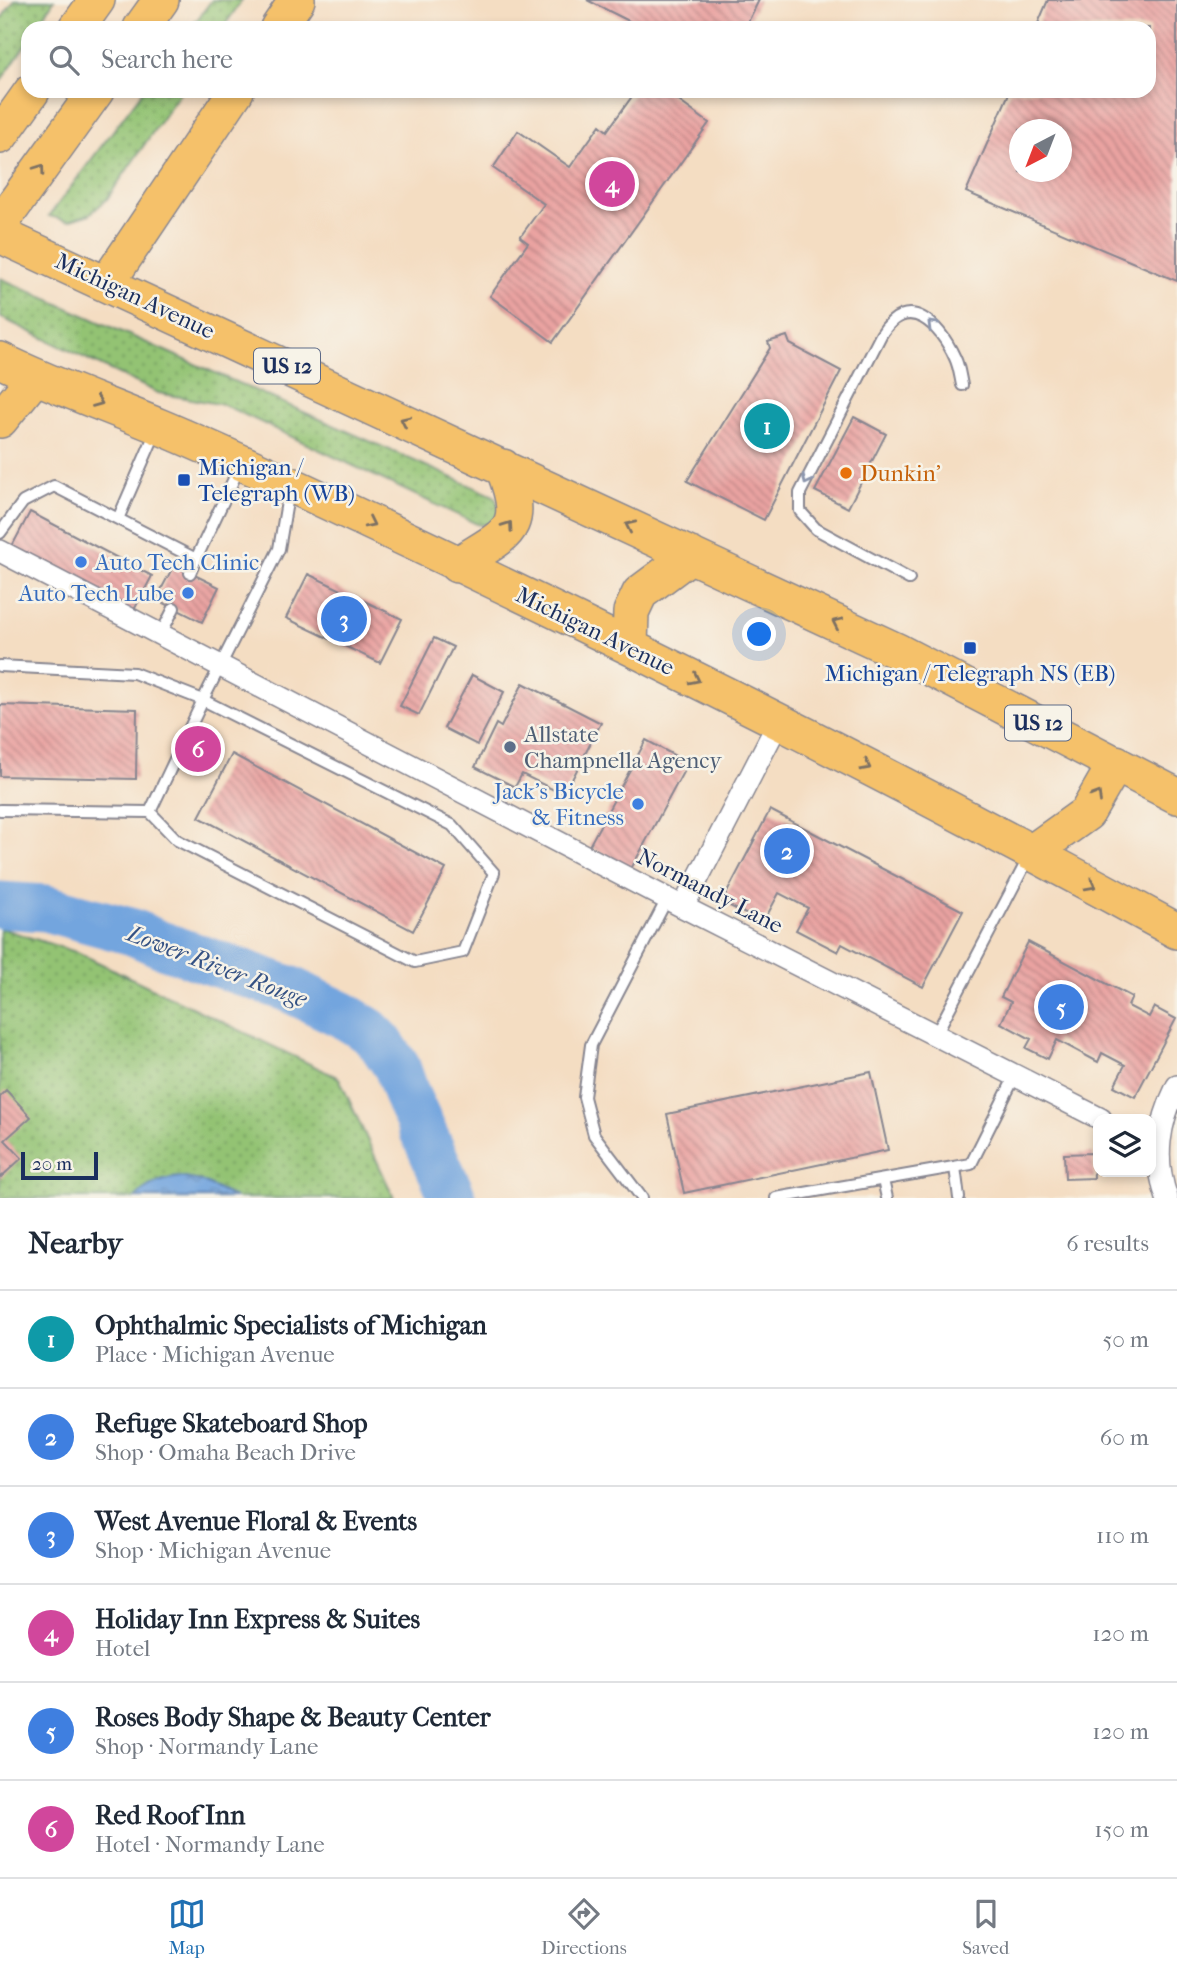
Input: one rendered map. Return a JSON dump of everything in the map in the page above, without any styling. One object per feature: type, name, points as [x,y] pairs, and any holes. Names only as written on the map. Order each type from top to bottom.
[{"type":"main road","points":[[82,21],[97,0]]},
{"type":"main road","points":[[146,21],[161,0]]},
{"type":"main road","points":[[283,21],[297,0]]},
{"type":"main road","points":[[0,136],[27,98]]},
{"type":"main road","points":[[0,224],[91,98]]},
{"type":"main road","points":[[107,283],[231,98]]},
{"type":"main road","name":"Michigan Avenue","points":[[0,235],[929,667],[1177,796]]},
{"type":"main road","name":"Michigan Avenue","points":[[0,360],[290,485],[630,647],[779,721],[1177,931]]},
{"type":"main road","points":[[0,420],[35,377]]},
{"type":"main road","points":[[457,565],[499,537],[513,522],[516,506],[514,494],[503,467]]},
{"type":"main road","points":[[630,647],[631,611],[639,593],[691,555]]},
{"type":"main road","points":[[1031,853],[1087,813],[1116,763]]},
{"type":"street","name":"Normandy Lane","points":[[0,551],[675,903],[1093,1115]]},
{"type":"street","points":[[675,903],[779,721]]},
{"type":"street","points":[[1167,1198],[1159,1166],[1162,1151],[1160,1130],[1177,1086]]},
{"type":"lane","points":[[909,579],[816,529],[800,511],[800,494],[881,335],[895,317],[912,313],[926,318],[956,360],[961,385]]},
{"type":"lane","points":[[118,519],[158,426]]},
{"type":"lane","points":[[190,573],[241,464]]},
{"type":"lane","points":[[150,812],[219,666],[279,549],[290,485]]},
{"type":"lane","points":[[0,533],[23,502],[54,486],[196,559]]},
{"type":"lane","points":[[161,634],[174,608]]},
{"type":"lane","points":[[0,666],[134,673],[203,700],[452,825],[494,873],[463,952],[415,962],[177,840],[150,812],[0,810]]},
{"type":"lane","points":[[936,1036],[1031,853]]},
{"type":"lane","points":[[642,1198],[594,1135],[584,1097],[591,1045],[675,903]]},
{"type":"lane","points":[[776,1198],[812,1195],[971,1164],[1015,1076]]},
{"type":"lane","points":[[955,1167],[959,1198]]},
{"type":"lane","points":[[883,1180],[887,1198]]},
{"type":"green space","points":[[15,0],[54,0],[41,21],[21,21],[21,51],[0,82],[0,20]]},
{"type":"green space","points":[[212,0],[242,0],[228,21],[196,21]]},
{"type":"green space","points":[[138,98],[176,98],[107,199],[90,214],[68,221],[49,216]]},
{"type":"green space","points":[[0,278],[494,496],[500,508],[495,523],[479,525],[224,405],[158,393],[0,317]]},
{"type":"green space","points":[[0,928],[79,953],[339,1078],[394,1198],[0,1198]]},
{"type":"water","points":[[179,1177],[201,1181],[235,1198],[135,1198],[154,1183]]},
{"type":"building","points":[[587,0],[759,0],[748,21],[629,21]]},
{"type":"building","points":[[1048,0],[1177,0],[1177,281],[966,192],[1007,98],[1156,98],[1156,21],[1039,21]]},
{"type":"building","points":[[631,98],[675,98],[709,123],[553,342],[490,296],[528,243],[520,237],[544,204],[493,168],[518,131],[570,167],[600,125],[607,131]]},
{"type":"building","points":[[787,336],[790,344],[841,371],[764,520],[687,481],[770,348],[768,342]]},
{"type":"building","points":[[854,417],[886,434],[848,508],[815,491]]},
{"type":"building","name":"Auto Tech Clinic","points":[[30,512],[152,576],[133,612],[11,548]]},
{"type":"building","name":"Auto Tech Lube","points":[[174,565],[219,587],[202,622],[156,599]]},
{"type":"building","points":[[308,574],[402,619],[380,663],[286,618]]},
{"type":"building","points":[[434,638],[453,647],[419,715],[400,706]]},
{"type":"building","points":[[472,675],[504,692],[477,745],[444,728]]},
{"type":"building","points":[[523,683],[601,723],[564,795],[522,774],[515,787],[475,767],[496,724],[501,727]]},
{"type":"building","points":[[0,705],[137,709],[136,779],[0,776]]},
{"type":"building","name":"Jack's Bicycle & Fitness","points":[[646,740],[688,763],[631,869],[589,846]]},
{"type":"building","points":[[232,754],[446,869],[413,931],[199,817]]},
{"type":"building","points":[[770,810],[963,911],[923,987],[842,944],[838,952],[796,930],[808,908],[779,893],[763,923],[722,902]]},
{"type":"building","points":[[1028,942],[1132,997],[1128,1006],[1149,1017],[1154,1007],[1176,1019],[1135,1097],[1114,1086],[1125,1065],[1102,1053],[1098,1062],[1057,1040],[1048,1059],[1026,1048],[1031,1039],[1001,1023],[1011,1002],[1001,997]]},
{"type":"building","points":[[871,1072],[888,1150],[684,1193],[667,1114]]},
{"type":"building","points":[[6,1090],[31,1117],[5,1140],[22,1158],[0,1178],[0,1096]]},
{"type":"building","points":[[1093,1153],[1094,1178],[1065,1179],[1064,1154]]},
{"type":"waterway","name":"Lower River Rouge","points":[[0,905],[45,908],[133,932],[289,989],[369,1031],[397,1067],[407,1096],[453,1198]]},
{"type":"place","name":"Holiday Inn Express & Suites","points":[[612,184]]},
{"type":"place","name":"Ophthalmic Specialists of Michigan","points":[[767,426]]},
{"type":"place","name":"Dunkin'","points":[[846,473]]},
{"type":"place","name":"Michigan / Telegraph (WB)","points":[[184,480]]},
{"type":"place","name":"Auto Tech Clinic","points":[[81,562]]},
{"type":"place","name":"Auto Tech Lube","points":[[188,593]]},
{"type":"place","name":"West Avenue Floral & Events","points":[[344,619]]},
{"type":"place","name":"Michigan / Telegraph NS (EB)","points":[[970,648]]},
{"type":"place","name":"Allstate Champnella Agency","points":[[510,747]]},
{"type":"place","name":"Red Roof Inn","points":[[198,749]]},
{"type":"place","name":"Jack's Bicycle & Fitness","points":[[638,804]]},
{"type":"place","name":"Refuge Skateboard Shop","points":[[787,851]]},
{"type":"place","name":"Roses Body Shape & Beauty Center","points":[[1061,1007]]}]
